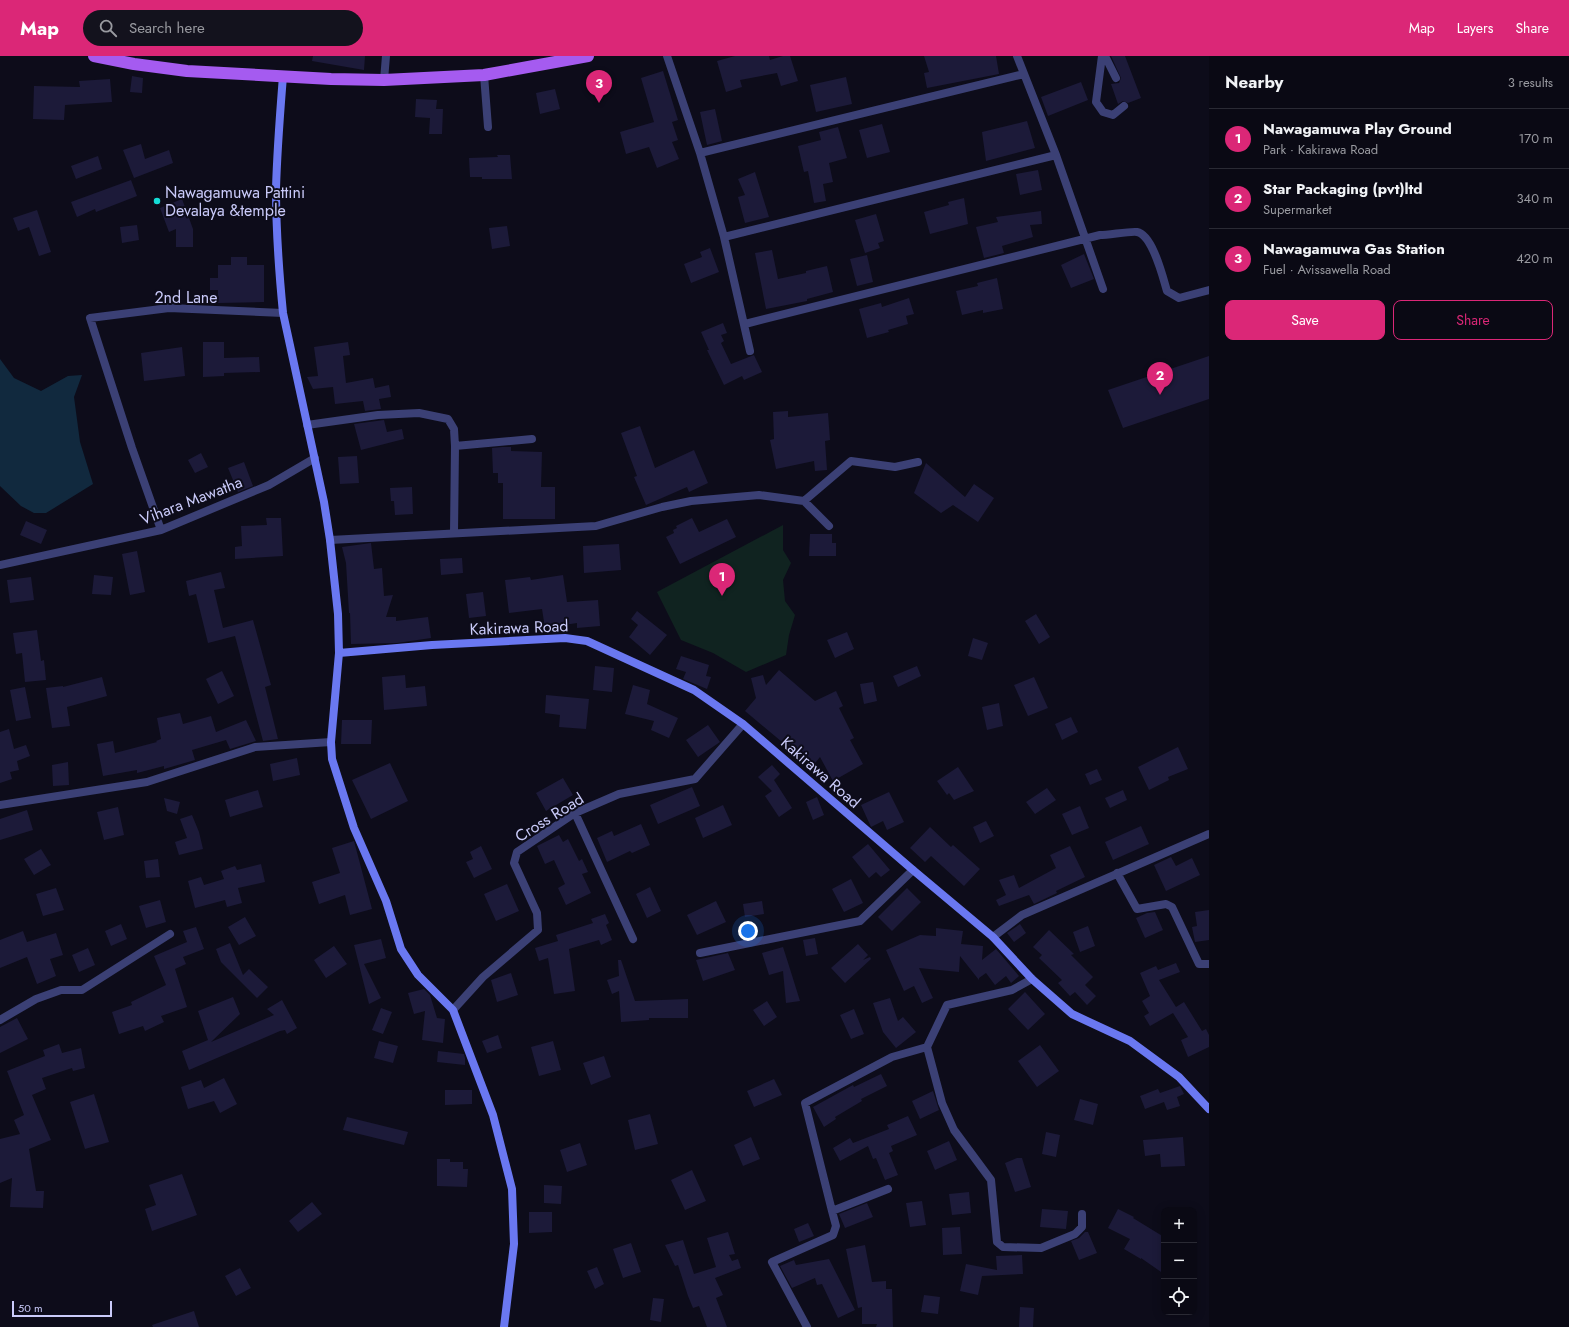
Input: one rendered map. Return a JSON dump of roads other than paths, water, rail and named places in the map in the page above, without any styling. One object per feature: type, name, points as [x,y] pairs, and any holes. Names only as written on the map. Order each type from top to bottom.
[{"type":"main road","points":[[94,56],[134,60],[187,71],[332,80],[384,80],[484,75],[588,56]]},
{"type":"street","points":[[384,80],[386,56]]},
{"type":"street","points":[[667,56],[700,153],[724,236],[750,351]]},
{"type":"street","points":[[1017,56],[1056,155],[1103,289]]},
{"type":"street","points":[[1104,56],[1116,78]]},
{"type":"street","points":[[1104,56],[1096,102],[1103,112],[1112,115],[1124,106]]},
{"type":"street","points":[[700,153],[1024,74]]},
{"type":"street","points":[[484,75],[488,127]]},
{"type":"street","points":[[283,76],[276,188],[276,218],[283,313],[315,458],[330,540],[338,614],[339,653],[331,742],[332,759],[354,828],[386,901],[401,949],[418,975],[452,1010],[493,1114],[512,1189],[514,1244],[504,1327]]},
{"type":"street","points":[[724,236],[1056,155]]},
{"type":"street","points":[[745,324],[1086,240],[1100,235],[1138,232],[1145,236],[1156,254],[1167,291],[1179,298],[1209,290]]},
{"type":"street","name":"2nd Lane","points":[[161,530],[132,448],[90,318],[169,308],[283,313]]},
{"type":"street","points":[[307,425],[378,415],[419,413],[448,419],[454,429],[455,446],[454,533]]},
{"type":"street","points":[[455,446],[532,439]]},
{"type":"street","name":"Vihara Mawatha","points":[[0,565],[161,530],[269,485],[315,458]]},
{"type":"street","points":[[804,501],[851,461],[895,467],[918,462]]},
{"type":"street","points":[[330,540],[596,526],[662,507],[691,501],[759,495],[804,501],[829,526]]},
{"type":"street","name":"Kakirawa Road","points":[[339,653],[432,644],[557,638],[587,641],[694,690],[743,724],[913,870],[993,936],[1032,979],[1072,1014],[1130,1041],[1179,1077],[1209,1109]]},
{"type":"street","name":"Cross Road","points":[[452,1010],[483,977],[538,930],[537,913],[514,863],[518,852],[575,813],[619,794],[695,779],[743,724]]},
{"type":"street","points":[[0,805],[147,782],[255,747],[331,742]]},
{"type":"street","points":[[575,813],[633,939]]},
{"type":"street","points":[[993,936],[1022,915],[1209,834]]},
{"type":"street","points":[[700,953],[860,921],[913,870]]},
{"type":"street","points":[[1118,873],[1137,910],[1166,904],[1172,907],[1200,964],[1209,964]]},
{"type":"street","points":[[0,1020],[36,999],[61,990],[82,990],[170,934]]},
{"type":"street","points":[[1032,979],[1012,990],[947,1005],[927,1047],[942,1103],[954,1130],[991,1180],[997,1242],[1003,1247],[1041,1248],[1075,1234],[1082,1227],[1082,1214]]},
{"type":"street","points":[[807,1327],[772,1262],[833,1235],[836,1226],[805,1103],[892,1058],[927,1047]]},
{"type":"street","points":[[832,1211],[888,1189]]},
{"type":"water","points":[[0,359],[14,378],[41,391],[68,376],[82,375],[74,397],[80,442],[93,484],[46,513],[34,513],[21,506],[0,486]]},
{"type":"place","name":"Nawagamuwa Gas Station","points":[[599,103]]},
{"type":"place","name":"Nawagamuwa Pattini Devalaya &temple","points":[[157,201]]},
{"type":"place","name":"Star Packaging (pvt)ltd","points":[[1160,395]]},
{"type":"place","name":"Nawagamuwa Play Ground","points":[[722,596]]}]
